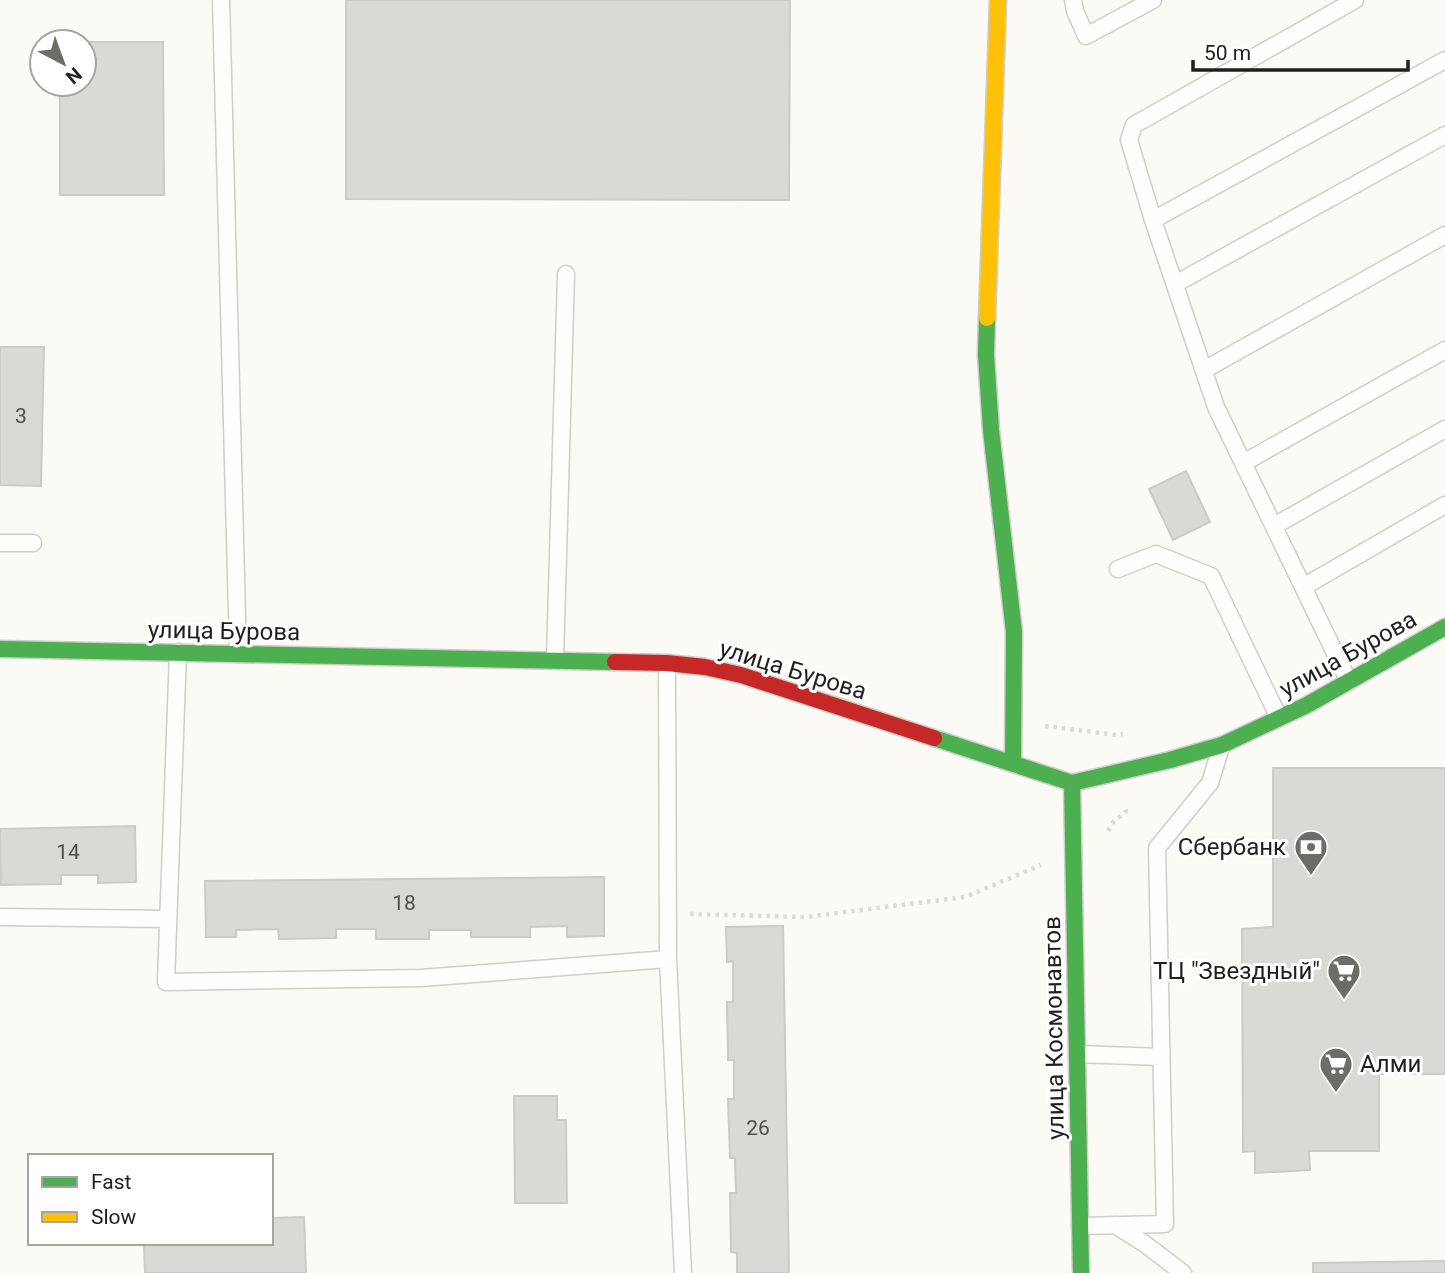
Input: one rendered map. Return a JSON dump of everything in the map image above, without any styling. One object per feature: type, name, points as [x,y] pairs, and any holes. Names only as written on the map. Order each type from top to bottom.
[{"type":"main road","points":[[998,0],[986,355],[991,430],[1014,632],[1013,764]]},
{"type":"main road","name":"улица Бурова","points":[[0,649],[555,660],[667,663],[705,667],[741,675],[1072,783],[1170,761],[1222,744],[1307,705],[1445,627]]},
{"type":"main road","name":"улица Космонавтов","points":[[1072,783],[1081,1273]]},
{"type":"lane","points":[[221,0],[238,653]]},
{"type":"lane","points":[[1073,0],[1086,36],[1153,0]]},
{"type":"lane","points":[[1349,682],[1216,407],[1129,140],[1134,125],[1355,0]]},
{"type":"lane","points":[[1153,220],[1445,60]]},
{"type":"lane","points":[[1175,284],[1445,135]]},
{"type":"lane","points":[[1204,370],[1445,235]]},
{"type":"lane","points":[[555,660],[566,274]]},
{"type":"lane","points":[[1243,463],[1445,350]]},
{"type":"lane","points":[[1274,526],[1445,429]]},
{"type":"lane","points":[[1303,587],[1445,505]]},
{"type":"lane","points":[[0,542],[33,543]]},
{"type":"lane","points":[[1118,569],[1156,554],[1211,576],[1279,718]]},
{"type":"lane","points":[[178,652],[166,982],[421,978],[668,959]]},
{"type":"lane","points":[[667,663],[668,959],[683,1273]]},
{"type":"lane","points":[[1080,1226],[1165,1224],[1157,848],[1210,783],[1222,744]]},
{"type":"lane","points":[[0,917],[168,919]]},
{"type":"lane","points":[[1077,1054],[1161,1056]]},
{"type":"lane","points":[[1115,1225],[1184,1273]]},
{"type":"path","points":[[1013,722],[1116,735],[1129,733]]},
{"type":"path","points":[[1102,841],[1114,821],[1126,812],[1116,735]]},
{"type":"path","points":[[668,914],[805,917],[965,897],[1037,865],[1074,863]]},
{"type":"building","points":[[346,0],[790,0],[789,200],[346,199]]},
{"type":"building","points":[[98,42],[163,42],[164,195],[60,195],[60,98],[98,98]]},
{"type":"building","points":[[0,347],[44,347],[41,486],[0,485]]},
{"type":"building","points":[[1186,471],[1210,522],[1173,540],[1149,489]]},
{"type":"building","name":"ТЦ \"Звездный\"","points":[[1273,768],[1445,768],[1445,1074],[1379,1074],[1379,1151],[1309,1151],[1310,1170],[1255,1173],[1255,1151],[1243,1152],[1242,929],[1273,927]]},
{"type":"building","points":[[135,826],[136,882],[98,883],[98,875],[61,875],[61,884],[1,885],[0,829]]},
{"type":"building","points":[[604,877],[604,936],[567,937],[567,926],[530,927],[530,937],[471,937],[471,930],[429,930],[429,939],[376,939],[376,929],[336,929],[336,938],[279,939],[278,929],[236,930],[236,937],[206,937],[205,881]]},
{"type":"building","points":[[783,926],[789,1273],[737,1273],[737,1253],[731,1252],[730,1193],[736,1193],[735,1158],[730,1158],[728,1099],[734,1099],[734,1060],[728,1060],[727,1002],[733,1002],[733,961],[727,962],[726,927]]},
{"type":"building","points":[[514,1096],[557,1096],[557,1120],[566,1120],[567,1203],[515,1203]]},
{"type":"building","points":[[304,1217],[306,1273],[145,1273],[144,1245],[273,1245],[273,1218]]},
{"type":"building","points":[[1445,1261],[1445,1273],[1313,1273],[1313,1263]]},
{"type":"traffic: fast","points":[[987,318],[986,355],[991,430],[1014,632],[1013,764]]},
{"type":"traffic: fast","points":[[934,738],[1072,783],[1222,745],[1307,705],[1445,627]]},
{"type":"traffic: fast","points":[[0,649],[615,662]]},
{"type":"traffic: fast","points":[[1072,783],[1081,1273]]},
{"type":"traffic: slow","points":[[987,318],[998,0]]},
{"type":"traffic: jam","points":[[615,662],[667,663],[705,667],[741,675],[934,738]]},
{"type":"place","name":"Сбербанк","points":[[1311,877]]},
{"type":"place","name":"ТЦ \"Звездный\"","points":[[1344,1001]]},
{"type":"place","name":"Алми","points":[[1336,1094]]}]
